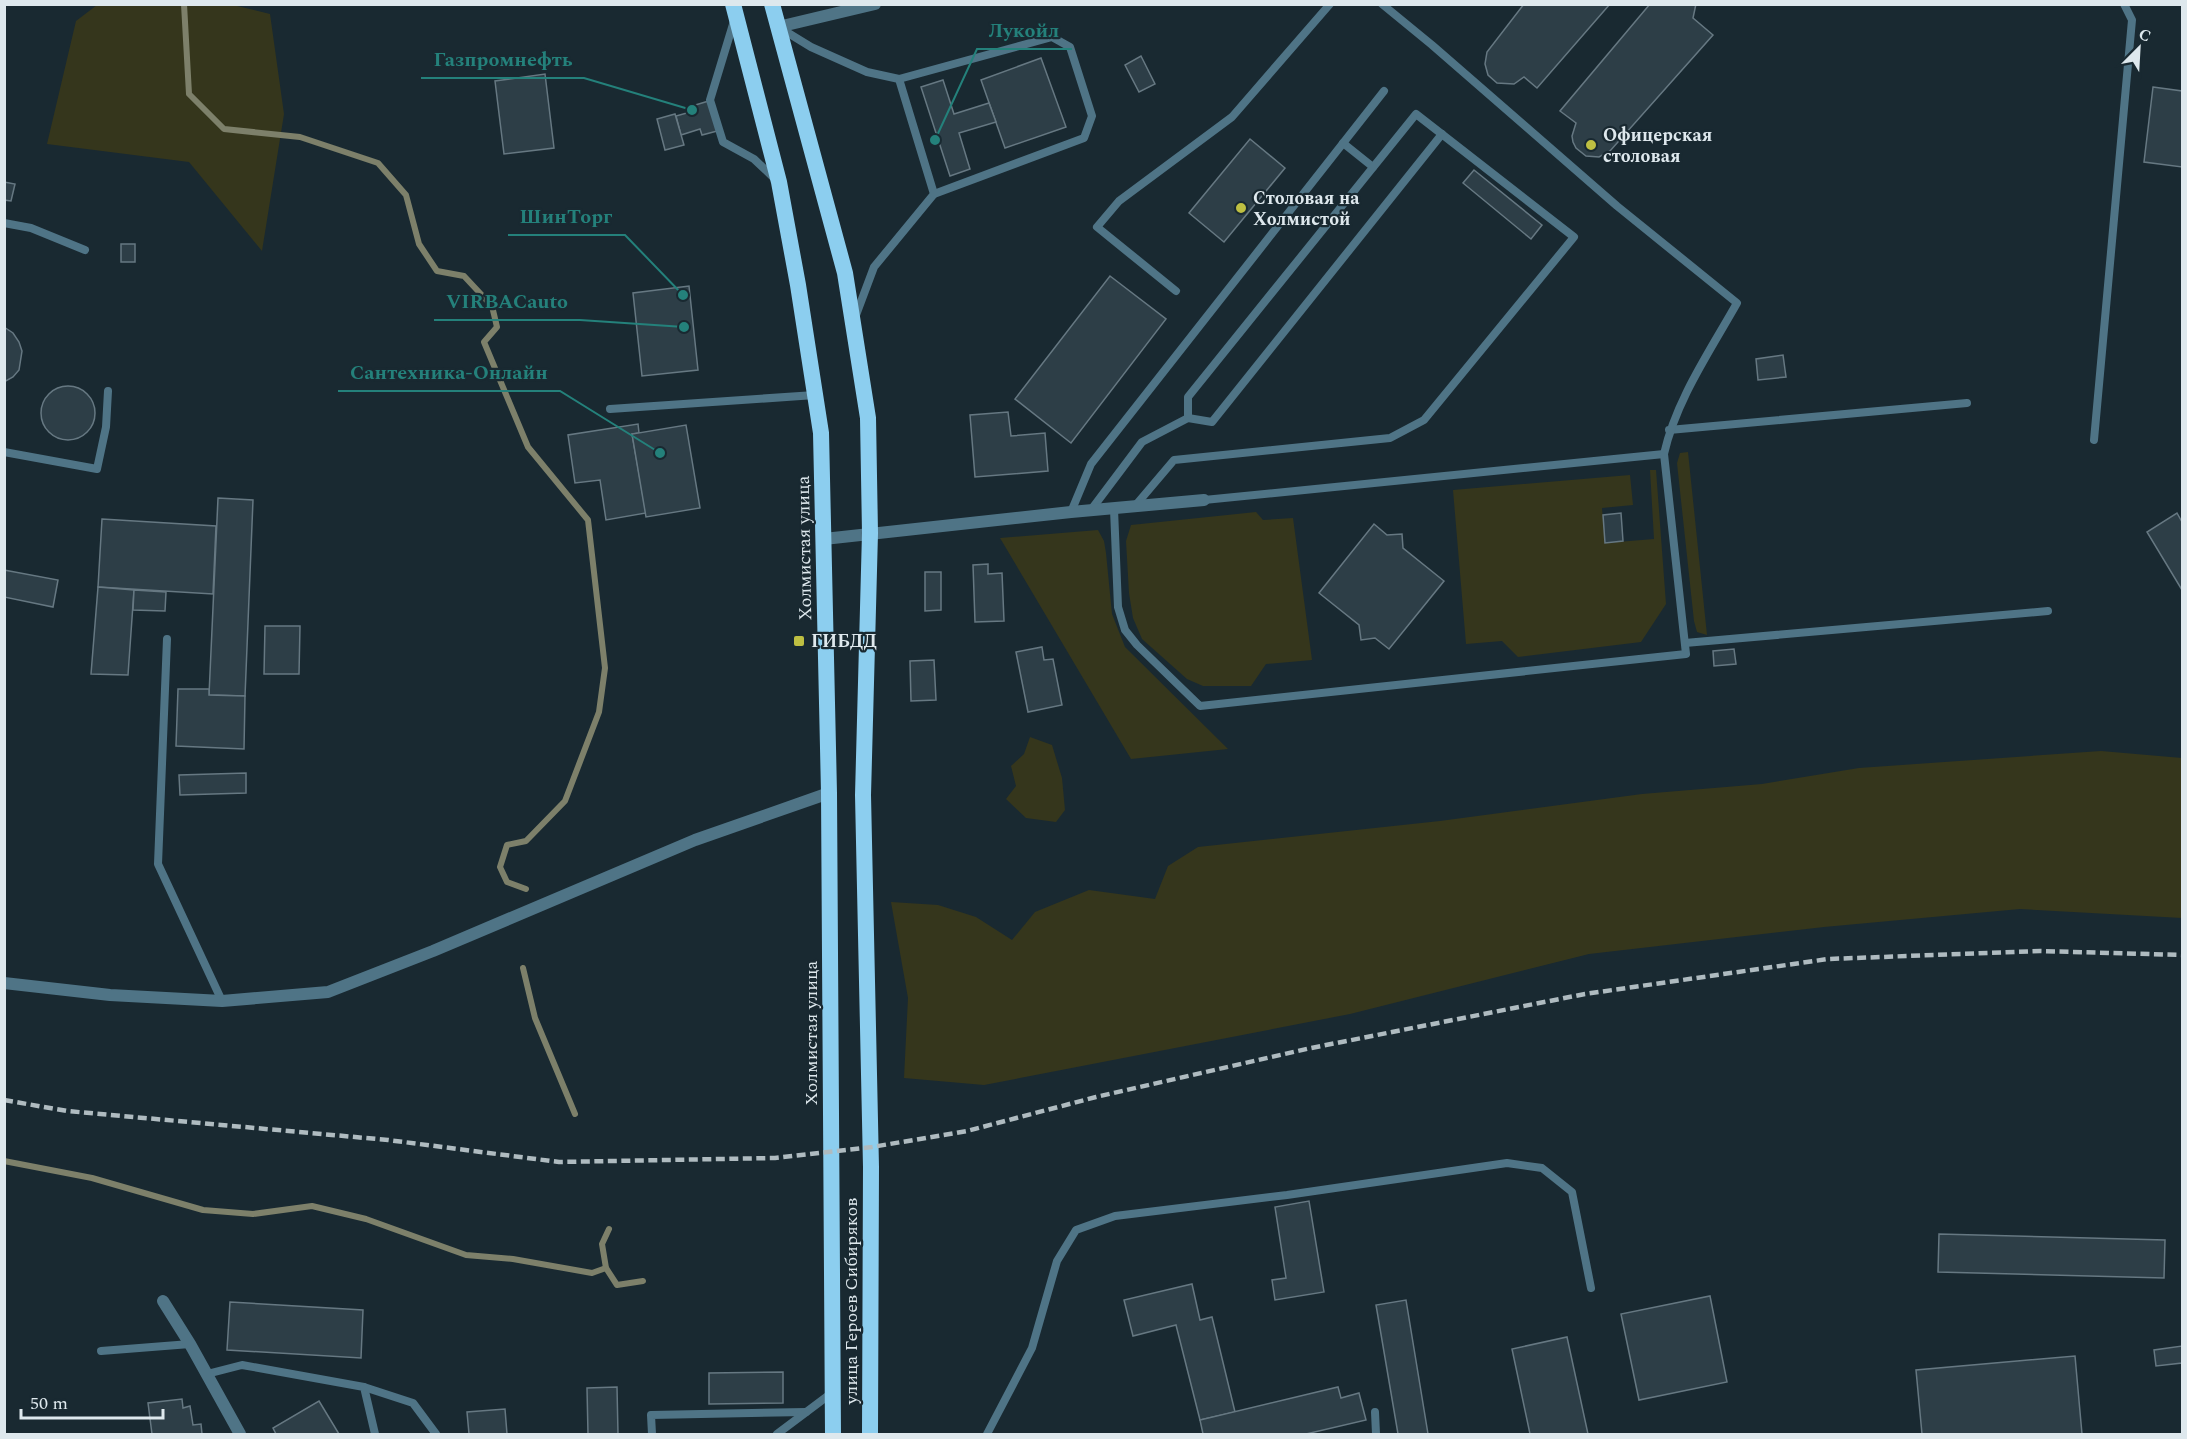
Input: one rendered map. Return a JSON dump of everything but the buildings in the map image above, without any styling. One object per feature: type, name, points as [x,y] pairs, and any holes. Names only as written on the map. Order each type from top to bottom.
[{"type":"highway","points":[[772,4],[845,273],[868,418],[870,533]]},
{"type":"highway","name":"Холмистая улица","points":[[735,9],[779,182],[798,285],[821,434],[829,793],[831,1171]]},
{"type":"highway","name":"улица Героев Сибиряков","points":[[870,533],[863,795],[871,1167],[870,1434]]},
{"type":"highway","name":"улица Героев Сибиряков","points":[[831,1171],[833,1434]]},
{"type":"street","points":[[778,27],[874,4]]},
{"type":"street","points":[[824,539],[1204,500]]},
{"type":"street","points":[[4,983],[110,995],[222,1001],[328,992],[433,951],[695,840],[829,793]]},
{"type":"street","points":[[163,1301],[190,1344],[240,1434]]},
{"type":"lane","points":[[1176,291],[1097,227],[1119,201],[1232,117],[1330,4]]},
{"type":"lane","points":[[1114,509],[1118,607],[1125,630],[1137,645],[1200,706],[1686,654],[1664,454],[1669,430],[1737,303],[1617,206],[1382,4]]},
{"type":"lane","points":[[2094,440],[2132,20],[2124,4]]},
{"type":"lane","points":[[735,9],[710,100],[723,142],[754,159],[779,182]]},
{"type":"lane","points":[[778,27],[811,47],[867,72],[899,79],[1052,37],[1070,47],[1092,116],[1084,138],[934,194],[874,267],[853,322]]},
{"type":"lane","points":[[899,79],[934,194]]},
{"type":"lane","points":[[1071,512],[1091,464],[1384,91]]},
{"type":"lane","points":[[1134,507],[1174,460],[1390,438],[1424,420],[1574,237],[1416,114],[1188,397],[1188,418]]},
{"type":"lane","points":[[1091,510],[1142,442],[1188,418],[1212,422],[1442,134]]},
{"type":"lane","points":[[1343,143],[1373,167]]},
{"type":"lane","points":[[4,223],[31,228],[86,249]]},
{"type":"lane","points":[[4,452],[97,469],[106,427],[108,391]]},
{"type":"lane","points":[[610,409],[815,395]]},
{"type":"lane","points":[[1669,430],[1967,403]]},
{"type":"lane","points":[[1204,500],[1664,454]]},
{"type":"lane","points":[[1685,643],[2048,611]]},
{"type":"lane","points":[[167,639],[158,864],[222,1001]]},
{"type":"lane","points":[[987,1434],[1032,1348],[1057,1261],[1076,1230],[1115,1216],[1287,1195],[1507,1163],[1542,1168],[1572,1192],[1591,1288]]},
{"type":"lane","points":[[101,1351],[190,1344]]},
{"type":"lane","points":[[207,1374],[242,1365],[363,1387],[413,1402],[436,1434]]},
{"type":"lane","points":[[363,1387],[375,1434]]},
{"type":"lane","points":[[777,1434],[834,1391]]},
{"type":"lane","points":[[652,1434],[651,1415],[806,1412]]},
{"type":"lane","points":[[1375,1412],[1376,1434]]},
{"type":"green space","points":[[97,5],[233,5],[270,14],[284,114],[262,251],[189,162],[47,144],[76,21]]},
{"type":"green space","points":[[1688,452],[1707,635],[1697,632],[1694,621],[1677,463],[1680,453]]},
{"type":"green space","points":[[1650,470],[1656,470],[1666,604],[1641,642],[1518,657],[1502,641],[1466,644],[1453,490],[1630,475],[1633,505],[1602,508],[1605,543],[1654,539]]},
{"type":"green space","points":[[1256,512],[1263,520],[1293,518],[1312,660],[1266,664],[1251,686],[1203,686],[1187,679],[1142,639],[1133,618],[1126,541],[1131,525]]},
{"type":"green space","points":[[1098,530],[1104,541],[1106,553],[1112,614],[1125,647],[1228,749],[1131,759],[1000,538]]},
{"type":"green space","points":[[1030,737],[1052,745],[1062,778],[1065,810],[1056,822],[1026,818],[1006,799],[1016,786],[1011,766],[1024,754]]},
{"type":"green space","points":[[2101,751],[2182,758],[2182,918],[2020,909],[1824,927],[1589,954],[1350,1014],[984,1085],[904,1078],[908,998],[891,902],[938,905],[976,917],[1012,940],[1035,912],[1089,890],[1155,899],[1168,866],[1198,847],[1440,821],[1642,794],[1762,784],[1859,768]]},
{"type":"waterway","points":[[184,4],[189,94],[224,129],[300,137],[378,163],[406,195],[419,244],[437,271],[464,276],[492,306],[497,327],[484,342],[528,447],[588,520],[605,668],[599,712],[565,801],[526,841],[507,845],[500,867],[507,882],[526,889]]},
{"type":"waterway","points":[[523,968],[535,1018],[575,1114]]},
{"type":"waterway","points":[[4,1161],[92,1178],[203,1210],[253,1214],[312,1206],[366,1219],[466,1255],[513,1259],[592,1273],[606,1268]]},
{"type":"waterway","points":[[609,1229],[602,1244],[606,1268],[617,1285],[643,1281]]},
{"type":"railway","points":[[4,1100],[67,1111],[388,1140],[559,1162],[775,1158],[872,1147],[967,1131],[1096,1097],[1311,1048],[1585,994],[1828,959],[2040,951],[2182,955]]},
{"type":"place","name":"Газпромнефть","points":[[692,110]]},
{"type":"place","name":"Лукойл","points":[[935,140]]},
{"type":"place","name":"Офицерская столовая","points":[[1591,145]]},
{"type":"place","name":"Столовая на Холмистой","points":[[1241,208]]},
{"type":"place","name":"ШинТорг","points":[[683,295]]},
{"type":"place","name":"VIRBACauto","points":[[684,327]]},
{"type":"place","name":"Сантехника-Онлайн","points":[[660,453]]},
{"type":"place","name":"ГИБДД","points":[[799,641]]}]
